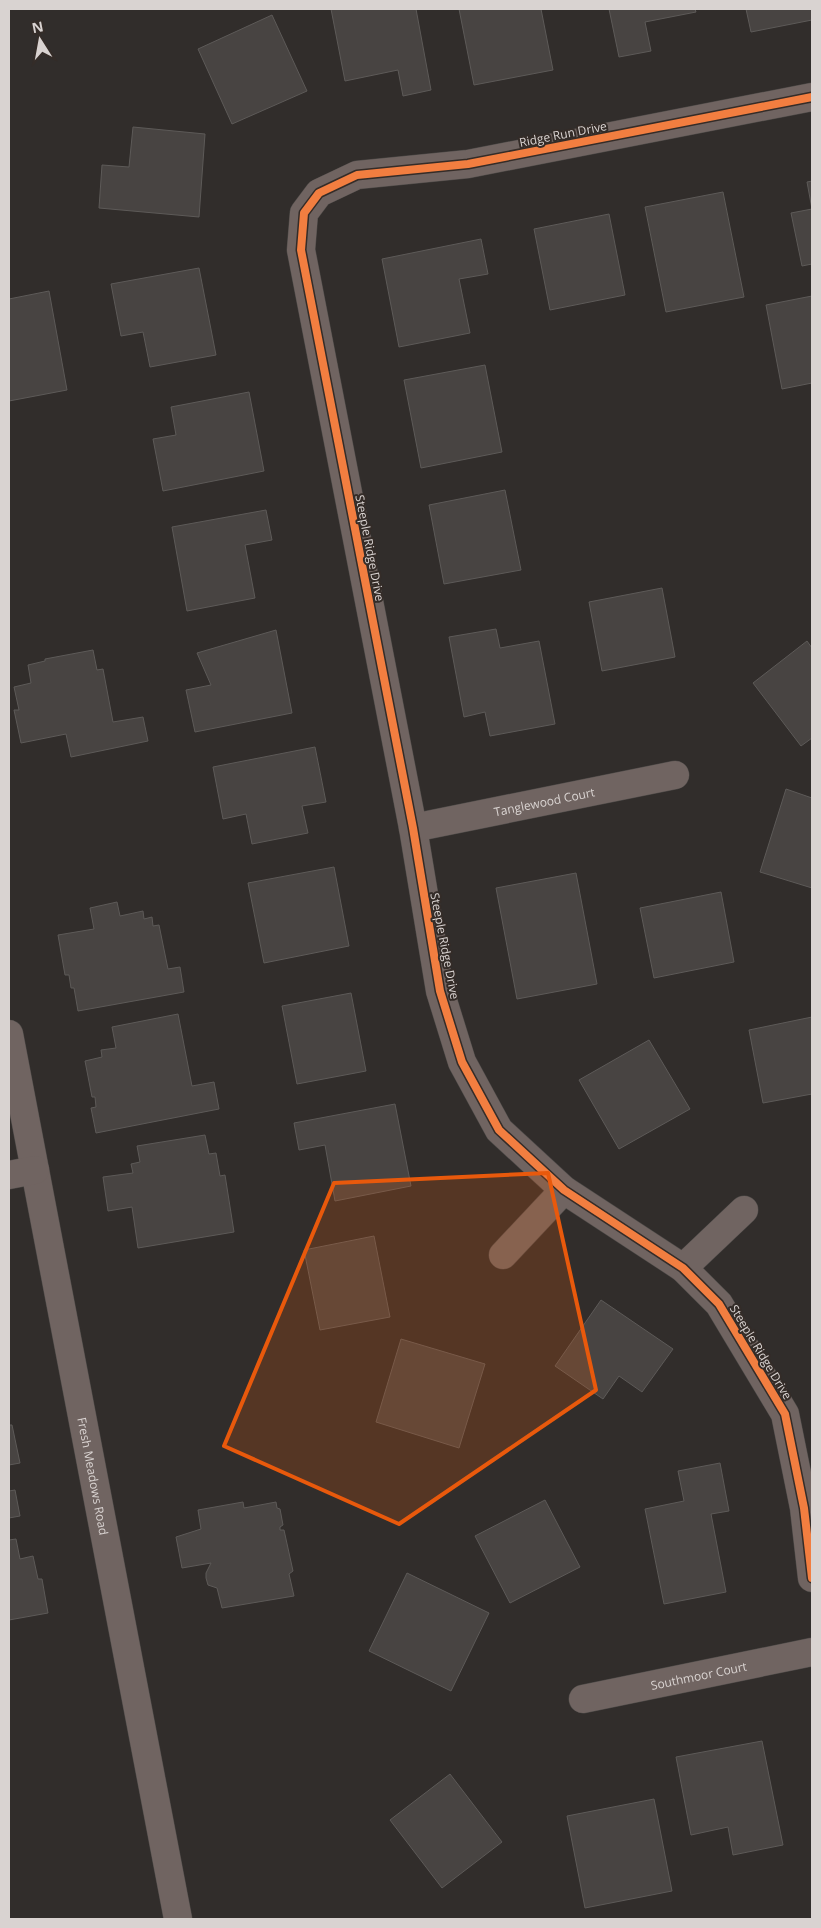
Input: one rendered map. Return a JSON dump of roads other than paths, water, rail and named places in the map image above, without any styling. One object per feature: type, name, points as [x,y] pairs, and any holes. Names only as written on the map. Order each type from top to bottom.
[{"type":"street","name":"Ridge Run Drive","points":[[319,193],[356,175],[468,164],[812,96]]},
{"type":"street","name":"Steeple Ridge Drive","points":[[319,193],[304,213],[301,250],[413,828],[440,991],[462,1062],[499,1130],[564,1190],[683,1268],[719,1304],[785,1414],[804,1508],[812,1578]]},
{"type":"street","name":"Tanglewood Court","points":[[413,828],[676,775]]},
{"type":"street","name":"Fresh Meadows Road","points":[[9,1034],[178,1919]]},
{"type":"street","points":[[9,1175],[35,1170]]},
{"type":"street","points":[[503,1255],[564,1190]]},
{"type":"street","points":[[683,1268],[744,1210]]},
{"type":"street","name":"Southmoor Court","points":[[583,1699],[812,1652]]}]
